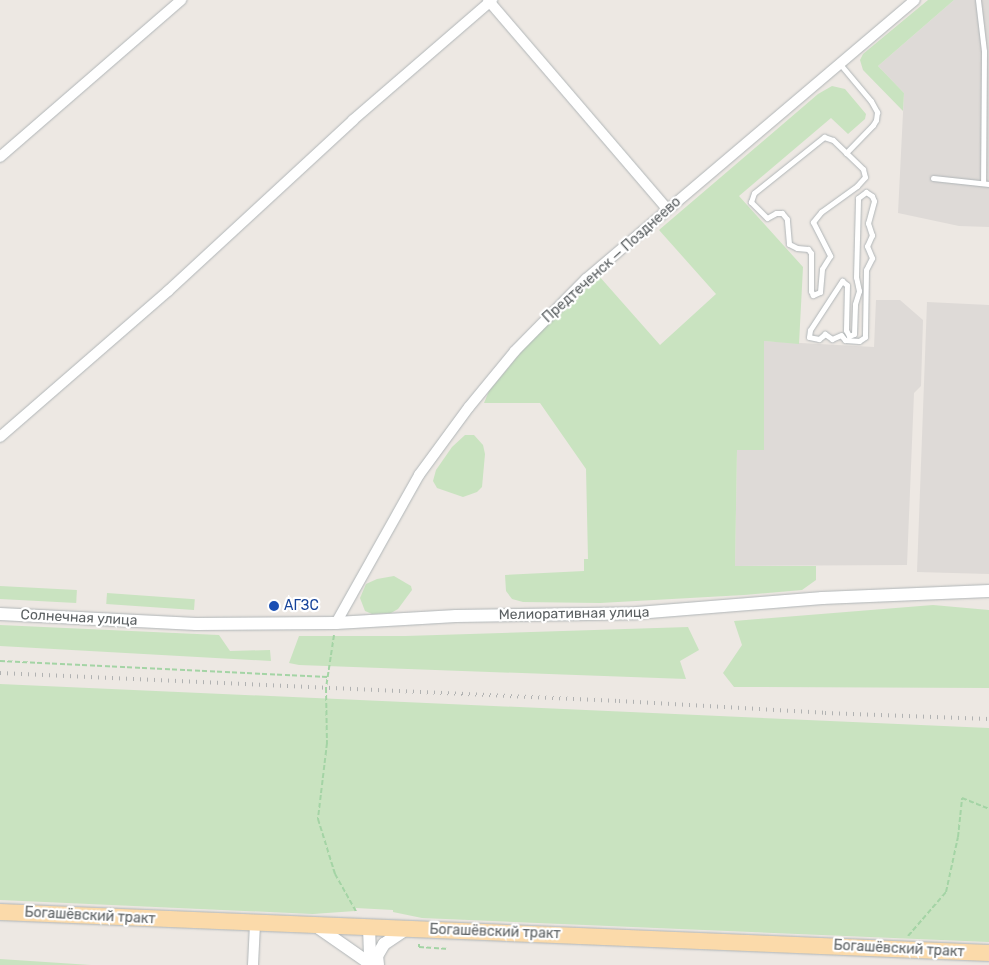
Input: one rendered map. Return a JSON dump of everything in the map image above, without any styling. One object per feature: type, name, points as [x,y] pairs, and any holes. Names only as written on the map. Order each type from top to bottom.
[{"type":"main road","name":"Богашёвский тракт","points":[[0,912],[989,953]]},
{"type":"street","points":[[0,157],[181,0]]},
{"type":"street","name":"Предтеченск — Позднеево","points":[[336,623],[405,498],[468,407],[515,351],[561,302],[667,209],[915,0]]},
{"type":"street","points":[[0,437],[168,291],[354,120],[490,1],[667,209]]},
{"type":"street","name":"Мелиоративная улица","points":[[158,622],[235,624],[336,623],[452,616],[638,613],[822,598],[989,591]]},
{"type":"street","name":"Солнечная улица","points":[[0,614],[158,622]]},
{"type":"street","points":[[253,965],[255,924]]},
{"type":"street","points":[[316,926],[375,965]]},
{"type":"street","points":[[368,928],[370,956],[375,965]]},
{"type":"street","points":[[375,965],[377,956],[384,944],[407,929]]},
{"type":"lane","points":[[933,178],[986,183],[984,51],[978,0]]},
{"type":"lane","points":[[840,64],[872,101],[876,112],[876,120],[873,125],[846,153]]},
{"type":"lane","points":[[824,137],[833,140],[846,153],[863,169],[865,177],[857,186],[821,212],[814,222],[830,256],[822,269],[820,292],[813,295],[811,291],[811,253],[808,249],[797,248],[789,244],[787,219],[782,213],[776,213],[767,218],[764,217],[754,206],[752,197],[824,137]]},
{"type":"lane","points":[[862,194],[870,194],[874,201],[868,223],[872,235],[867,246],[872,258],[866,270],[864,339],[845,340],[841,335],[832,339],[825,334],[819,339],[813,339],[808,336],[810,330],[842,281],[847,285],[846,330],[849,336],[854,334],[855,304],[859,291],[856,277],[858,198],[862,194]]},
{"type":"path","points":[[336,623],[328,677],[327,743],[318,818],[335,874],[358,913]]},
{"type":"path","points":[[0,661],[328,677]]},
{"type":"path","points":[[896,949],[946,892],[958,837],[962,798],[989,809]]},
{"type":"path","points":[[419,941],[419,947],[449,949]]},
{"type":"shaded area","points":[[954,0],[989,0],[989,227],[959,226],[898,213],[904,93],[878,66]]},
{"type":"shaded area","points":[[876,300],[900,300],[923,320],[921,386],[914,393],[907,565],[735,566],[737,450],[764,449],[764,341],[874,347]]},
{"type":"shaded area","points":[[927,302],[989,305],[989,574],[917,572]]},
{"type":"green space","points":[[928,0],[954,0],[878,66],[904,93],[903,111],[863,70],[860,60],[863,54]]},
{"type":"green space","points":[[832,86],[845,89],[866,114],[865,119],[848,134],[831,118],[739,196],[803,267],[799,344],[764,341],[764,450],[737,450],[735,566],[816,566],[816,580],[802,590],[744,595],[600,603],[523,602],[512,599],[506,591],[505,575],[584,571],[584,559],[588,559],[586,469],[540,403],[484,403],[489,391],[542,327],[556,318],[599,276],[660,345],[716,294],[659,230],[818,94]]},
{"type":"green space","points":[[465,435],[474,435],[483,445],[485,454],[482,487],[477,492],[463,497],[437,488],[433,481],[436,470],[452,447]]},
{"type":"green space","points":[[394,576],[411,586],[412,590],[398,609],[391,613],[372,614],[365,611],[360,598],[366,584],[377,579]]},
{"type":"green space","points":[[0,586],[77,590],[76,603],[0,599]]},
{"type":"green space","points":[[107,593],[195,599],[194,610],[106,604]]},
{"type":"green space","points":[[933,605],[989,610],[989,688],[734,687],[723,673],[742,645],[734,621]]},
{"type":"green space","points":[[0,625],[219,635],[230,651],[270,650],[271,661],[0,646]]},
{"type":"green space","points":[[688,627],[699,650],[680,661],[686,679],[299,665],[289,663],[299,636],[405,636]]},
{"type":"green space","points":[[0,684],[989,728],[989,942],[422,918],[393,912],[393,910],[356,908],[355,911],[313,914],[0,900]]},
{"type":"green space","points":[[0,959],[91,965],[0,965]]},
{"type":"railway","points":[[0,673],[619,701],[825,713],[989,719]]},
{"type":"place","name":"АГЗС","points":[[274,606]]}]
